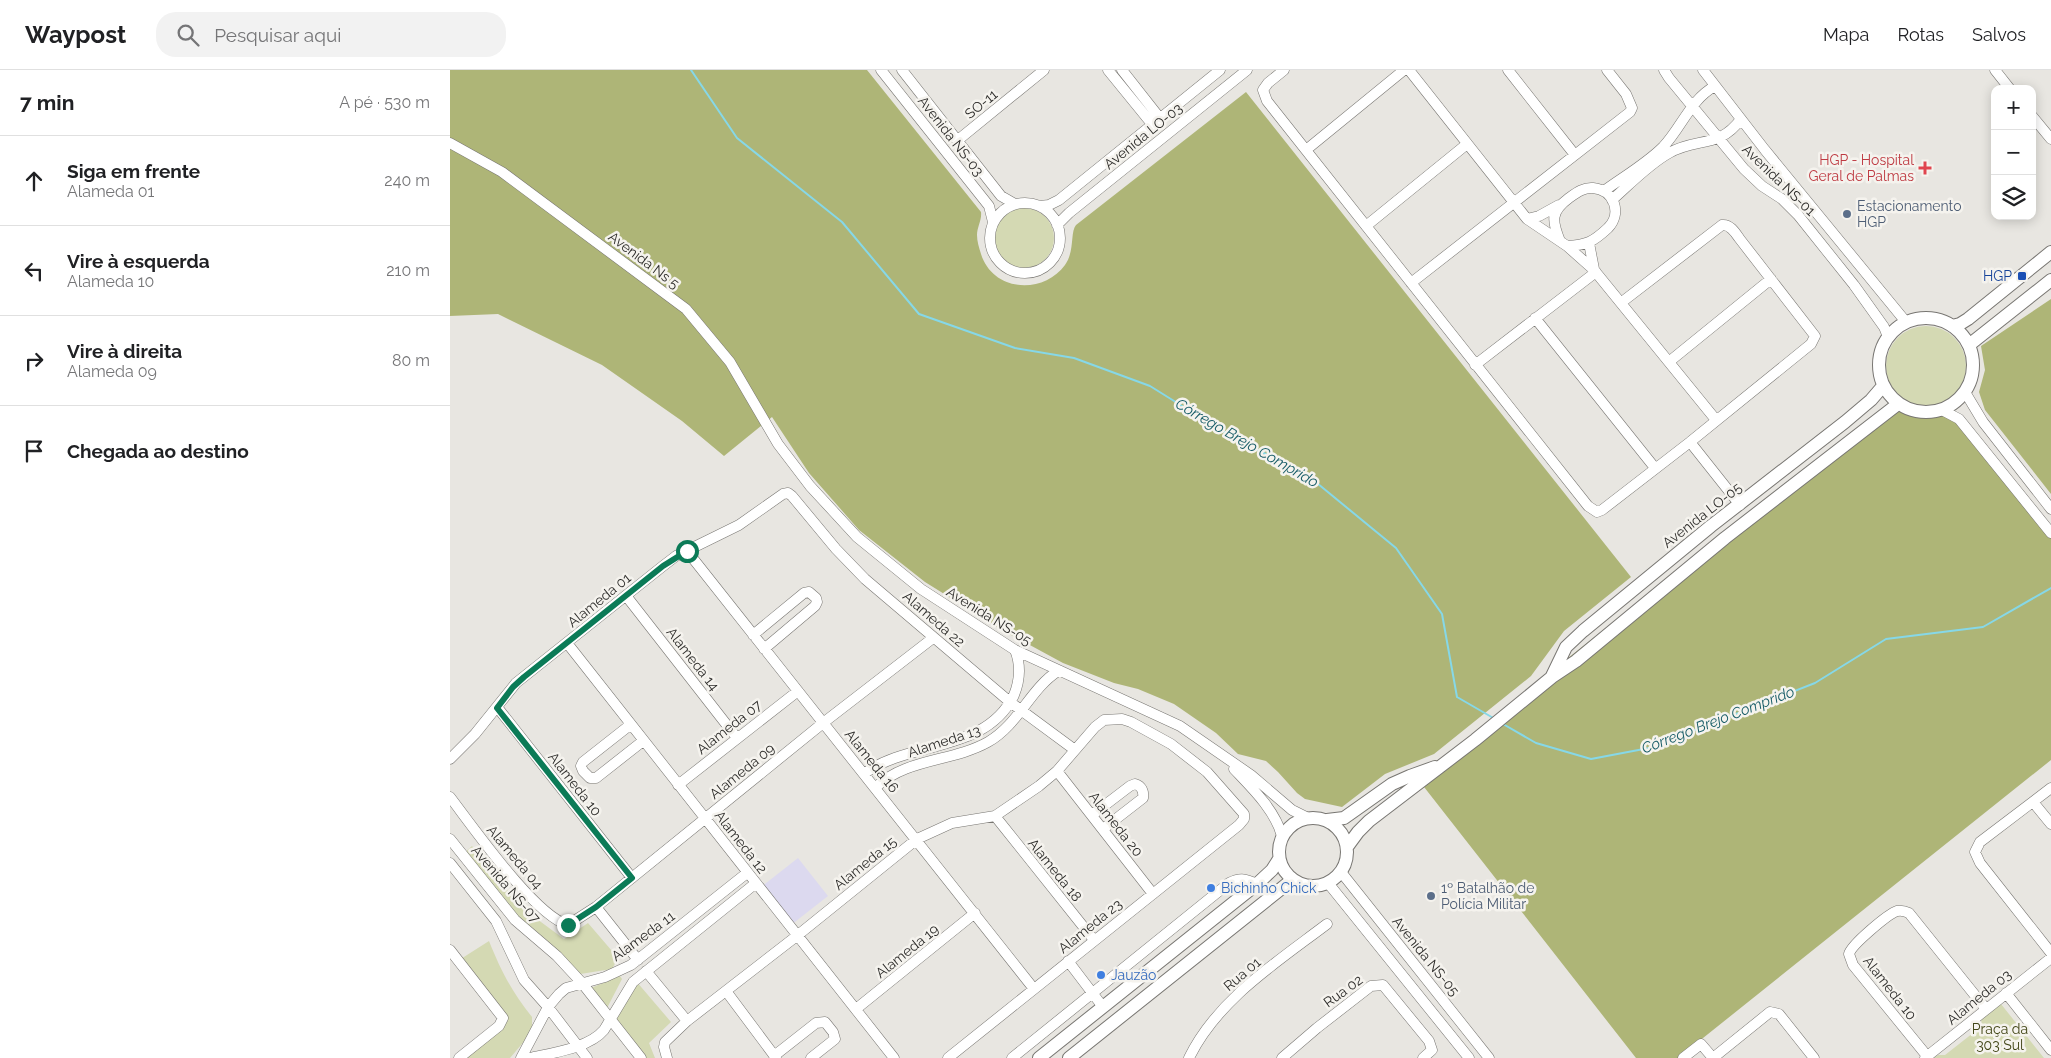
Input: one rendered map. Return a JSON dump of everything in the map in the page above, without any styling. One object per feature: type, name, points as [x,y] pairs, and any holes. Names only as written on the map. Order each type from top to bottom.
[{"type":"main road","points":[[1952,326],[1968,319],[2051,252]]},
{"type":"main road","points":[[1968,345],[2051,280]]},
{"type":"main road","points":[[1923,317],[1952,326],[1962,334],[1972,357],[1973,369],[1971,379],[1965,392],[1955,402],[1942,410],[1919,412],[1898,404],[1889,396],[1882,386],[1879,377],[1880,355],[1888,337],[1894,330],[1906,322],[1923,317]]},
{"type":"main road","name":"Avenida LO-05","points":[[1552,677],[1566,647],[1872,400],[1882,386]]},
{"type":"main road","name":"Avenida LO-05","points":[[1347,847],[1369,821],[1475,740],[1552,677],[1576,661],[1725,538],[1898,404]]},
{"type":"main road","name":"Avenida LO-05","points":[[1327,820],[1344,818],[1399,781],[1439,766]]},
{"type":"main road","points":[[1308,818],[1327,820],[1337,826],[1344,836],[1347,847],[1346,860],[1341,872],[1328,883],[1308,886],[1292,880],[1283,870],[1279,859],[1278,847],[1282,836],[1289,827],[1298,821],[1308,818]]},
{"type":"main road","points":[[1038,1058],[1257,884],[1272,870],[1279,859]]},
{"type":"main road","points":[[1069,1058],[1292,880]]},
{"type":"street","name":"Avenida NS-03","points":[[881,70],[989,206],[993,222],[990,235],[993,253],[1005,267],[1022,273],[1040,269],[1054,256],[1060,238],[1057,224]]},
{"type":"street","name":"Avenida NS-03","points":[[902,70],[1001,196],[1014,204]]},
{"type":"street","name":"SO-11","points":[[958,140],[1044,70]]},
{"type":"street","points":[[1108,70],[1156,120]]},
{"type":"street","points":[[1122,70],[1156,120]]},
{"type":"street","name":"Avenida LO-03","points":[[1040,206],[1049,205],[1059,200],[1220,70]]},
{"type":"street","name":"Avenida LO-03","points":[[1057,224],[1247,70]]},
{"type":"street","points":[[1284,70],[1268,83],[1264,90],[1267,101],[1592,510],[1597,512],[1690,442],[1811,344],[1814,339],[1814,333],[1729,226],[1722,224],[1622,302]]},
{"type":"street","points":[[1306,150],[1404,70]]},
{"type":"street","points":[[1409,70],[1528,219],[1563,244],[1595,271],[1716,420]]},
{"type":"street","points":[[1508,70],[1575,155]]},
{"type":"street","points":[[1411,283],[1624,117],[1632,108],[1626,94],[1607,70]]},
{"type":"street","name":"Avenida NS-01","points":[[1664,70],[1744,169],[1762,186],[1782,199],[1798,215],[1859,292],[1884,327],[1888,337]]},
{"type":"street","name":"Avenida NS-01","points":[[1703,70],[1906,322]]},
{"type":"street","points":[[1995,70],[2007,85]]},
{"type":"street","points":[[1604,191],[1662,148],[1701,95],[1714,86]]},
{"type":"street","points":[[1612,200],[1663,156],[1672,151],[1719,139],[1736,126],[1741,119]]},
{"type":"street","points":[[2036,121],[2051,139]]},
{"type":"street","name":"Avenida Ns 5","points":[[450,143],[502,172],[686,309],[730,362],[778,444]]},
{"type":"street","points":[[1366,226],[1467,144]]},
{"type":"street","points":[[1528,219],[1539,216],[1578,191],[1593,188],[1604,191],[1612,200],[1616,212],[1614,221],[1596,239],[1589,243],[1584,245],[1563,244]]},
{"type":"street","points":[[993,222],[1002,211],[1014,204],[1029,203],[1040,206],[1050,213],[1057,224]]},
{"type":"street","points":[[1558,205],[1554,217],[1563,244]]},
{"type":"street","points":[[1589,243],[1595,271]]},
{"type":"street","points":[[1476,365],[1595,271]]},
{"type":"street","points":[[1670,361],[1771,279]]},
{"type":"street","points":[[1535,318],[1655,468]]},
{"type":"street","points":[[1965,392],[1983,422],[2051,509]]},
{"type":"street","points":[[1942,410],[1960,419],[2051,533]]},
{"type":"street","points":[[1690,442],[1740,505]]},
{"type":"street","name":"Avenida NS-05","points":[[778,444],[810,486],[857,537],[921,589],[1015,650],[1180,726],[1250,775],[1292,810],[1308,818]]},
{"type":"street","name":"Alameda 01","points":[[450,759],[476,734],[516,683],[663,566],[687,551],[739,526],[784,493],[789,493]]},
{"type":"street","name":"Alameda 22","points":[[789,493],[850,565],[1010,702],[1075,750]]},
{"type":"street","name":"Alameda 16","points":[[687,551],[865,773],[1034,989]]},
{"type":"street","points":[[753,634],[804,593],[809,592],[816,598],[815,606],[764,649]]},
{"type":"street","name":"Alameda 14","points":[[626,596],[738,738]]},
{"type":"street","name":"Alameda 09","points":[[568,925],[596,907],[823,723],[933,638]]},
{"type":"street","name":"Alameda 12","points":[[567,643],[642,741],[894,1058]]},
{"type":"street","name":"Alameda 13","points":[[865,773],[888,760],[904,754],[976,733],[995,721],[1010,702],[1016,690],[1020,667],[1015,650]]},
{"type":"street","name":"Alameda 13","points":[[876,788],[890,775],[904,768],[954,755],[990,741],[1022,711],[1039,688],[1058,671]]},
{"type":"street","name":"Alameda 07","points":[[678,785],[798,691]]},
{"type":"street","name":"Alameda 10","points":[[497,708],[632,878]]},
{"type":"street","name":"Alameda 15","points":[[667,1058],[664,1047],[665,1042],[687,1021],[917,839],[952,823],[994,816],[1039,786],[1057,771],[1095,727],[1104,720],[1115,718],[1131,722],[1171,744],[1207,772],[1244,814]]},
{"type":"street","points":[[630,725],[583,762],[581,766],[583,771],[590,778],[596,778],[642,741]]},
{"type":"street","name":"Avenida NS-05","points":[[1225,759],[1272,814],[1279,825],[1282,836]]},
{"type":"street","name":"Alameda 20","points":[[1057,771],[1153,894]]},
{"type":"street","points":[[1092,814],[1130,786],[1136,784],[1140,786],[1144,793],[1143,798],[1103,829]]},
{"type":"street","points":[[2051,788],[1980,842],[1975,852],[1977,858],[2051,953]]},
{"type":"street","name":"Alameda 04","points":[[450,797],[490,849],[534,901],[568,925]]},
{"type":"street","points":[[2033,802],[2051,824]]},
{"type":"street","name":"Alameda 23","points":[[949,1058],[1240,825],[1244,819],[1244,814]]},
{"type":"street","name":"Alameda 18","points":[[994,816],[1094,940]]},
{"type":"street","name":"Avenida NS-07","points":[[450,840],[515,920],[557,956],[582,983],[641,1058]]},
{"type":"street","name":"Avenida NS-07","points":[[450,863],[496,921],[524,980],[548,1007],[587,1058]]},
{"type":"street","name":"Alameda 11","points":[[548,1007],[566,988],[612,974],[638,960],[747,872]]},
{"type":"street","name":"Avenida NS-05","points":[[1341,872],[1489,1058]]},
{"type":"street","points":[[1012,1058],[1229,883],[1244,878],[1257,884]]},
{"type":"street","name":"Alameda 11","points":[[611,1020],[629,986],[756,883]]},
{"type":"street","points":[[1328,883],[1469,1058]]},
{"type":"street","points":[[596,907],[638,960]]},
{"type":"street","name":"Alameda 10","points":[[1926,1057],[1853,965],[1849,954],[1853,945],[1894,912],[1904,911],[1913,917],[1986,1009]]},
{"type":"street","name":"Alameda 19","points":[[856,1009],[975,913]]},
{"type":"street","points":[[694,916],[701,926]]},
{"type":"street","name":"Rua 01","points":[[1189,1058],[1213,1021],[1236,996],[1327,924]]},
{"type":"street","points":[[450,950],[503,1018],[499,1026],[459,1058]]},
{"type":"street","name":"Alameda 03","points":[[1926,1057],[2051,958]]},
{"type":"street","points":[[1068,961],[1102,1007]]},
{"type":"street","points":[[646,971],[687,1021]]},
{"type":"street","name":"Rua 02","points":[[1282,1058],[1371,986],[1378,984],[1383,985],[1426,1037],[1432,1050],[1423,1058]]},
{"type":"street","points":[[726,991],[775,1057],[816,1023],[826,1022],[835,1039],[811,1058]]},
{"type":"street","points":[[2006,993],[2051,1050]]},
{"type":"street","points":[[521,1058],[548,1007]]},
{"type":"street","points":[[1683,1058],[1701,1044],[1713,1058],[1768,1013],[1774,1012],[1779,1014],[1814,1058]]},
{"type":"street","points":[[530,1058],[578,1046],[598,1036],[611,1020]]},
{"type":"shaded area","points":[[798,858],[828,896],[791,925],[761,887]]},
{"type":"green space","points":[[450,70],[867,70],[981,212],[977,240],[987,267],[996,276],[1007,282],[1019,285],[1032,285],[1056,275],[1068,260],[1076,225],[1246,92],[1631,577],[1564,631],[1531,676],[1434,754],[1385,774],[1342,807],[1305,799],[1266,761],[1238,754],[1216,733],[1174,704],[1138,689],[1114,683],[1063,663],[1002,630],[925,582],[859,530],[809,473],[772,417],[724,456],[682,421],[602,365],[498,314],[450,316]]},
{"type":"green space","points":[[1018,208],[1030,208],[1041,213],[1049,221],[1054,232],[1052,250],[1041,263],[1030,268],[1018,268],[1007,263],[999,255],[994,244],[994,232],[999,221],[1007,213]]},
{"type":"green space","points":[[2051,299],[2051,494],[1985,410],[1979,392],[1985,370],[1981,346]]},
{"type":"green space","points":[[1926,326],[1941,329],[1954,338],[1963,351],[1966,366],[1963,381],[1954,394],[1941,403],[1926,406],[1911,403],[1898,394],[1889,381],[1886,366],[1889,351],[1898,338],[1911,329]]},
{"type":"green space","points":[[1898,404],[1919,412],[1942,410],[1959,419],[2051,533],[2051,760],[1678,1058],[1636,1058],[1417,778],[1877,413]]},
{"type":"green space","points":[[472,846],[522,908],[564,939],[588,923],[618,958],[612,969],[574,975],[524,928],[461,856]]},
{"type":"green space","points":[[489,941],[508,981],[532,1017],[532,1032],[510,1058],[463,1058],[504,1024],[456,962]]},
{"type":"green space","points":[[620,976],[622,979],[605,1012],[586,990]]},
{"type":"green space","points":[[636,981],[671,1022],[649,1043],[655,1058],[640,1058],[615,1019]]},
{"type":"green space","name":"Praça da 303 Sul","points":[[2001,1004],[2044,1058],[1934,1058],[1938,1055],[1945,1055],[1982,1026],[1981,1019]]},
{"type":"waterway","name":"Córrego Brejo Comprido","points":[[691,70],[737,138],[842,222],[919,314],[1015,348],[1074,358],[1150,386],[1219,429],[1312,479],[1396,548],[1442,614],[1457,697],[1495,719]]},
{"type":"waterway","name":"Córrego Brejo Comprido","points":[[1503,724],[1536,743],[1591,759],[1649,748],[1815,683],[1886,639],[1983,627],[2051,588]]},
{"type":"place","name":"HGP - Hospital Geral de Palmas","points":[[1925,168]]},
{"type":"place","name":"Estacionamento HGP","points":[[1847,214]]},
{"type":"place","name":"HGP","points":[[2022,276]]},
{"type":"place","name":"Bichinho Chick","points":[[1211,888]]},
{"type":"place","name":"1º Batalhão de Polícia Militar","points":[[1431,896]]},
{"type":"place","name":"Jauzão","points":[[1101,975]]},
{"type":"route","points":[[568,925],[596,907],[632,878],[497,708],[516,683],[663,566],[676,556],[687,551]]}]
